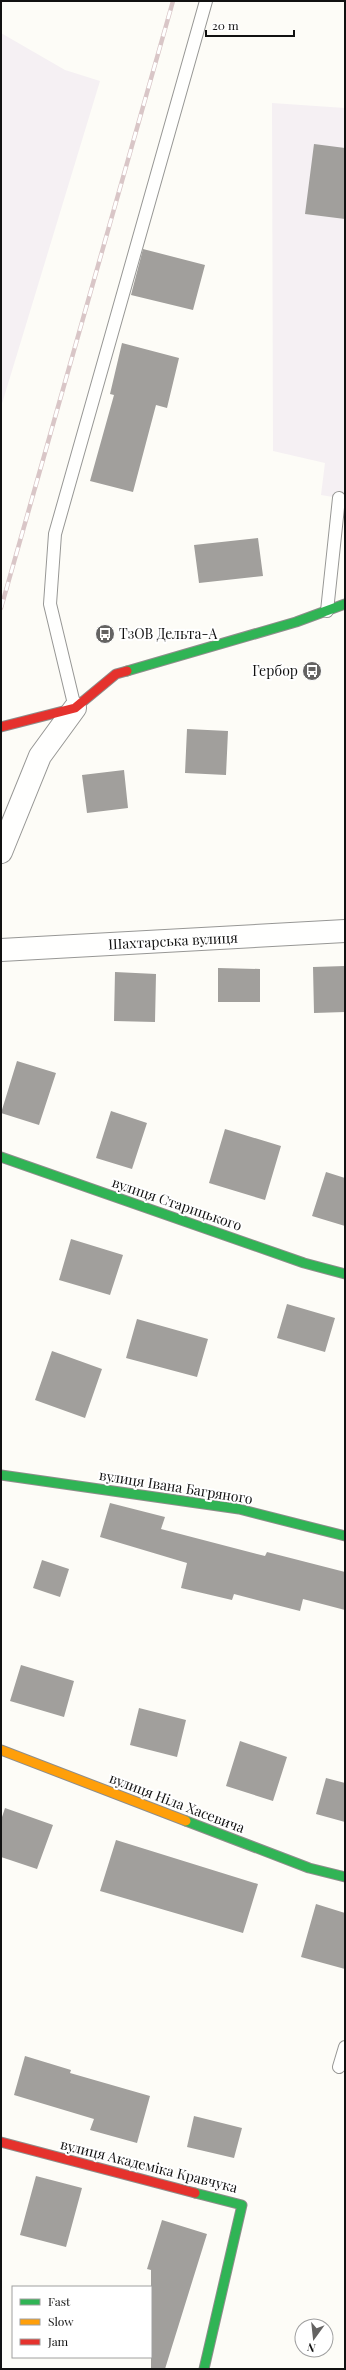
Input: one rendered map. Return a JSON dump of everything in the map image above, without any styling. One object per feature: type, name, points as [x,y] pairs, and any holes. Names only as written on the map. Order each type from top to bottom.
[{"type":"street","points":[[1,852],[40,756],[74,708],[116,674],[327,611],[345,604]]},
{"type":"street","points":[[1,727],[74,708]]},
{"type":"street","name":"Шахтарська вулиця","points":[[1,950],[345,931]]},
{"type":"street","name":"вулиця Старицького","points":[[1,1157],[304,1263],[345,1274]]},
{"type":"street","name":"вулиця Івана Багряного","points":[[1,1475],[239,1509],[345,1536]]},
{"type":"street","name":"вулиця Ніла Хасевича","points":[[1,1750],[309,1868],[345,1877]]},
{"type":"street","name":"вулиця Академіка Кравчука","points":[[1,2142],[242,2205],[204,2369]]},
{"type":"lane","points":[[74,708],[50,604],[55,534],[206,1]]},
{"type":"lane","points":[[327,611],[339,498]]},
{"type":"lane","points":[[339,2067],[345,2047]]},
{"type":"shaded area","points":[[1,33],[65,70],[100,81],[1,407]]},
{"type":"shaded area","points":[[272,103],[345,108],[345,499],[321,495],[325,463],[273,451]]},
{"type":"building","points":[[314,144],[345,148],[345,219],[305,214]]},
{"type":"building","points":[[143,249],[205,265],[193,310],[131,295]]},
{"type":"building","points":[[122,343],[179,358],[167,408],[156,405],[133,492],[90,481],[114,395],[110,394]]},
{"type":"building","points":[[258,538],[263,576],[199,583],[194,545]]},
{"type":"building","points":[[187,729],[228,731],[226,775],[185,773]]},
{"type":"building","points":[[124,770],[128,808],[87,813],[82,775]]},
{"type":"building","points":[[345,966],[345,1012],[314,1013],[313,967]]},
{"type":"building","points":[[218,968],[260,969],[260,1002],[218,1002]]},
{"type":"building","points":[[115,972],[156,974],[155,1022],[114,1021]]},
{"type":"building","points":[[17,1061],[56,1073],[39,1125],[1,1113]]},
{"type":"building","points":[[111,1111],[147,1123],[132,1169],[96,1158]]},
{"type":"building","points":[[225,1129],[281,1146],[265,1200],[209,1183]]},
{"type":"building","points":[[326,1172],[345,1178],[345,1226],[312,1216]]},
{"type":"building","points":[[71,1239],[123,1255],[110,1295],[59,1280]]},
{"type":"building","points":[[287,1304],[335,1318],[325,1352],[277,1338]]},
{"type":"building","points":[[137,1319],[208,1339],[197,1377],[126,1358]]},
{"type":"building","points":[[52,1351],[102,1369],[85,1418],[35,1400]]},
{"type":"building","points":[[110,1503],[165,1517],[161,1529],[265,1556],[267,1552],[345,1572],[345,1610],[303,1599],[300,1611],[234,1594],[232,1600],[181,1588],[187,1563],[100,1537]]},
{"type":"building","points":[[42,1560],[69,1569],[60,1597],[33,1588]]},
{"type":"building","points":[[21,1665],[74,1681],[64,1717],[10,1701]]},
{"type":"building","points":[[139,1708],[186,1720],[177,1757],[130,1745]]},
{"type":"building","points":[[240,1741],[287,1757],[273,1801],[226,1786]]},
{"type":"building","points":[[326,1778],[345,1783],[345,1822],[316,1814]]},
{"type":"building","points":[[5,1808],[53,1825],[37,1869],[1,1857],[1,1820]]},
{"type":"building","points":[[116,1840],[258,1884],[243,1933],[100,1891]]},
{"type":"building","points":[[316,1904],[345,1913],[345,1969],[301,1957]]},
{"type":"building","points":[[25,2056],[71,2070],[70,2073],[150,2096],[137,2143],[90,2130],[94,2119],[14,2095]]},
{"type":"building","points":[[194,2116],[242,2128],[234,2158],[187,2147]]},
{"type":"building","points":[[36,2176],[82,2188],[66,2247],[20,2235]]},
{"type":"building","points":[[162,2220],[207,2234],[165,2369],[151,2369],[152,2286],[151,2270],[147,2269]]},
{"type":"railway","points":[[1,608],[173,1]]},
{"type":"traffic: fast","points":[[127,671],[296,622],[345,604]]},
{"type":"traffic: fast","points":[[1,1157],[304,1263],[345,1274]]},
{"type":"traffic: fast","points":[[1,1475],[239,1509],[345,1536]]},
{"type":"traffic: fast","points":[[186,1821],[309,1868],[345,1877]]},
{"type":"traffic: fast","points":[[195,2193],[242,2205],[204,2369]]},
{"type":"traffic: slow","points":[[1,1750],[186,1821]]},
{"type":"traffic: jam","points":[[1,727],[75,708],[116,674],[127,671]]},
{"type":"traffic: jam","points":[[1,2142],[195,2193]]},
{"type":"place","name":"ТзОВ Дельта-А","points":[[105,634]]},
{"type":"place","name":"Гербор","points":[[312,671]]}]
